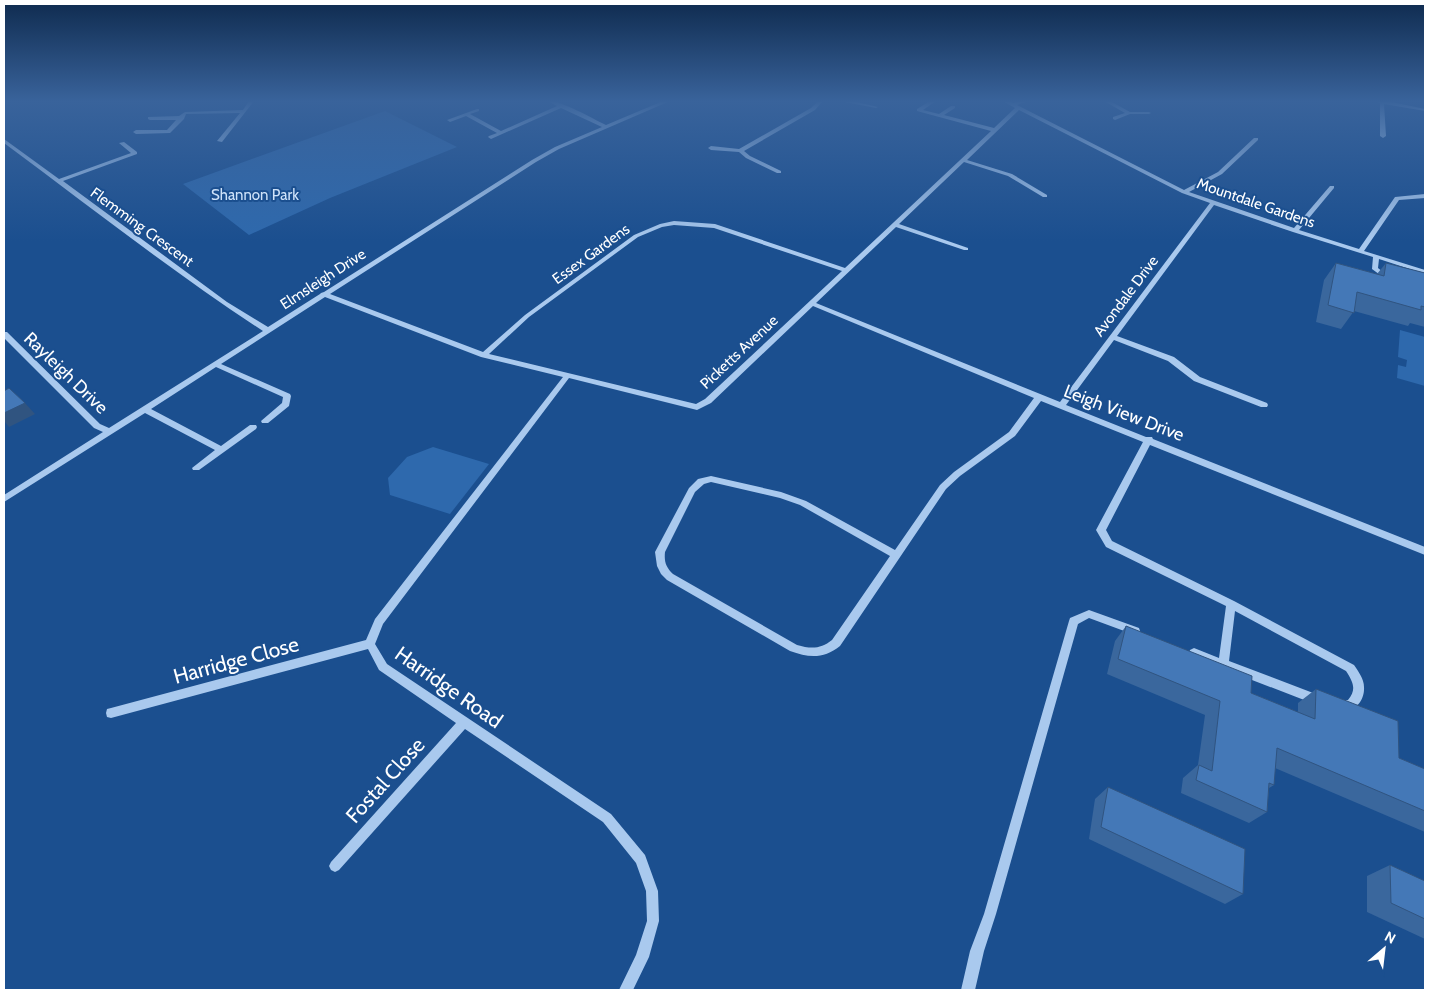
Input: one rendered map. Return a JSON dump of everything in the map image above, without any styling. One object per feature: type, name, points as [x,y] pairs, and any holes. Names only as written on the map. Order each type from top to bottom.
[{"type":"street","name":"Flemming Crescent","points":[[13,147],[225,303],[267,330]]},
{"type":"street","points":[[58,181],[136,153],[128,147]]},
{"type":"street","name":"Elmsleigh Drive","points":[[4,499],[534,161],[563,147]]},
{"type":"street","points":[[740,151],[746,147]]},
{"type":"street","name":"Picketts Avenue","points":[[323,294],[484,355],[697,407],[708,401],[976,147]]},
{"type":"street","name":"Mountdale Gardens","points":[[1095,147],[1184,192],[1213,203],[1425,272]]},
{"type":"street","points":[[1184,192],[1220,173],[1247,147]]},
{"type":"street","points":[[711,148],[740,151],[779,172]]},
{"type":"street","points":[[962,160],[1010,175],[1045,196]]},
{"type":"street","points":[[1295,231],[1332,187]]},
{"type":"street","points":[[1361,251],[1398,198],[1425,196]]},
{"type":"street","name":"Avondale Drive","points":[[1061,406],[1213,203]]},
{"type":"street","name":"Essex Gardens","points":[[484,355],[527,316],[636,236],[660,226],[694,223],[715,226],[845,270]]},
{"type":"street","points":[[894,224],[966,248]]},
{"type":"street","points":[[1376,256],[1375,269],[1382,276],[1390,279]]},
{"type":"street","name":"Leigh View Drive","points":[[811,303],[1061,406],[1149,439],[1425,551]]},
{"type":"street","name":"Rayleigh Drive","points":[[4,334],[97,426],[109,432]]},
{"type":"street","points":[[1112,337],[1171,359],[1197,379],[1264,405]]},
{"type":"street","points":[[215,364],[287,396],[286,404],[265,421]]},
{"type":"street","points":[[370,644],[379,622],[567,376]]},
{"type":"street","points":[[896,555],[803,503],[781,495],[711,479],[702,481],[692,490],[660,552],[659,562],[662,570],[670,577],[794,648],[819,653],[829,649],[836,643],[943,488],[1012,434],[1039,397]]},
{"type":"street","points":[[145,409],[221,450]]},
{"type":"street","points":[[196,468],[253,427]]},
{"type":"street","points":[[1149,439],[1101,530],[1109,544],[1231,604],[1350,668],[1359,680],[1358,696],[1351,705],[1330,705],[1179,648]]},
{"type":"street","points":[[1223,664],[1231,604]]},
{"type":"street","points":[[968,990],[977,951],[990,914],[1074,621],[1089,614],[1142,634]]},
{"type":"street","name":"Harridge Close","points":[[111,713],[370,644]]},
{"type":"street","name":"Harridge Road","points":[[370,644],[384,667],[607,818],[641,859],[652,891],[653,922],[642,957],[626,990]]},
{"type":"street","name":"Fostal Close","points":[[335,866],[465,721]]},
{"type":"green space","name":"Shannon Park","points":[[284,147],[456,147],[330,198],[249,235],[183,184]]},
{"type":"green space","points":[[1400,330],[1425,337],[1425,386],[1397,378],[1398,365],[1406,367],[1407,360],[1398,357]]},
{"type":"green space","points":[[433,447],[489,464],[450,514],[390,495],[388,478],[407,457]]},
{"type":"building","points":[[1336,263],[1384,276],[1386,263],[1425,273],[1425,307],[1421,306],[1421,310],[1357,292],[1354,313],[1328,305]]},
{"type":"building","points":[[9,388],[25,403],[4,413],[4,391]]},
{"type":"building","points":[[1126,626],[1252,676],[1251,693],[1315,719],[1316,689],[1398,721],[1399,758],[1425,769],[1425,811],[1277,748],[1274,785],[1269,783],[1267,812],[1196,780],[1199,765],[1212,771],[1220,701],[1118,659]]},
{"type":"building","points":[[1108,787],[1245,849],[1243,894],[1101,827]]},
{"type":"building","points":[[1390,865],[1425,881],[1425,919],[1391,903]]}]
